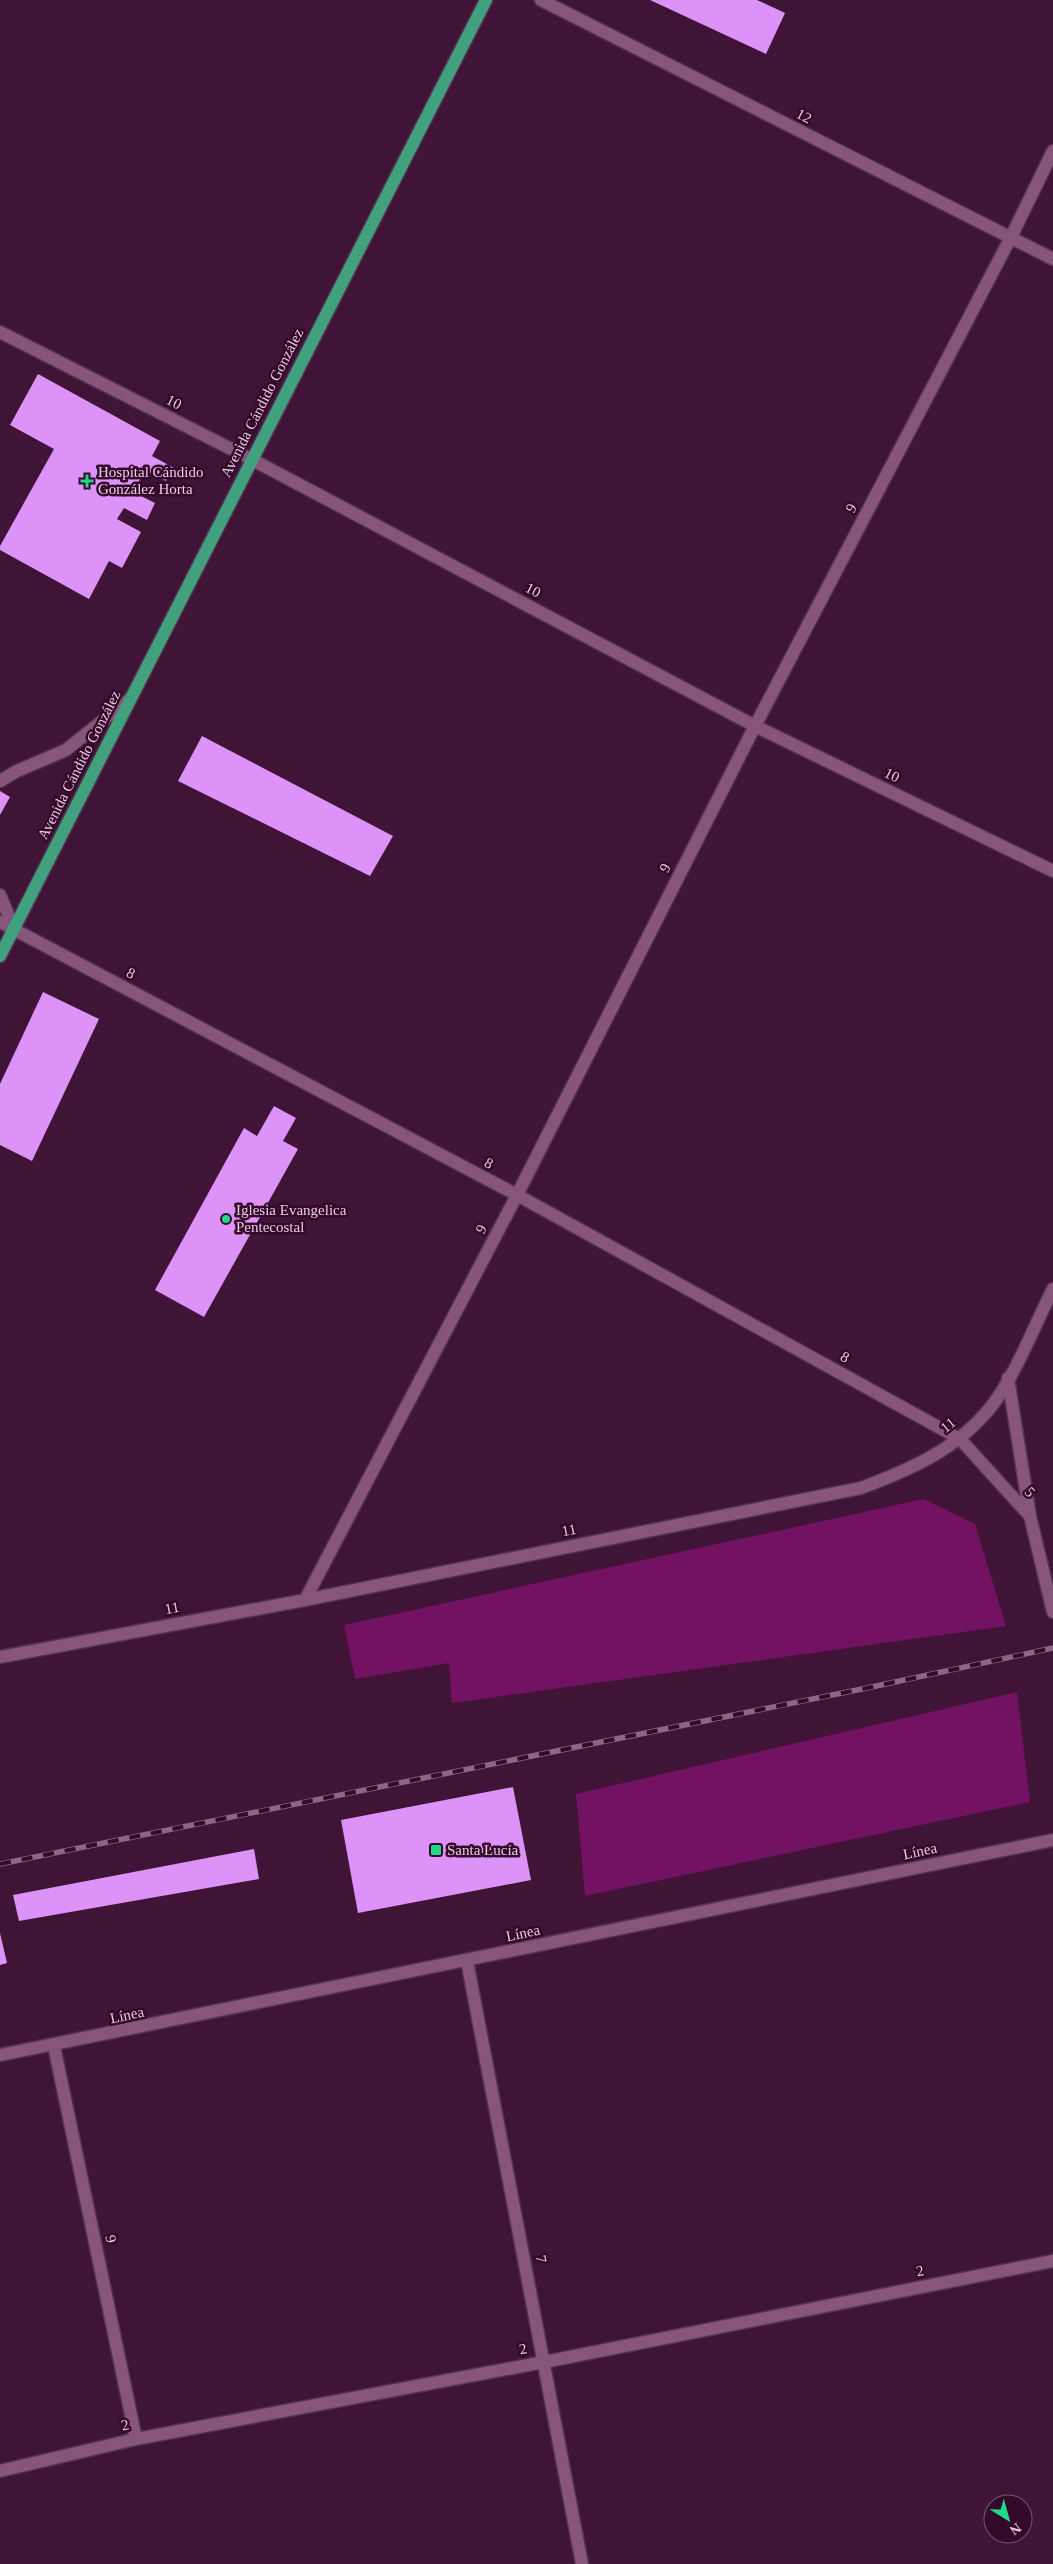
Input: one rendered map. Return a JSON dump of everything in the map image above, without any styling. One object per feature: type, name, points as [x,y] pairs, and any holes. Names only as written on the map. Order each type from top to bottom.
[{"type":"main road","name":"Avenida Cándido González","points":[[0,956],[486,0]]},
{"type":"street","name":"12","points":[[541,0],[1010,239],[1053,259]]},
{"type":"street","name":"9","points":[[305,1600],[517,1196],[755,726],[1010,239],[1053,151]]},
{"type":"street","name":"10","points":[[0,332],[251,459],[755,726],[1053,871]]},
{"type":"street","points":[[0,782],[17,771],[66,750],[131,698]]},
{"type":"street","points":[[0,895],[14,929]]},
{"type":"street","name":"8","points":[[0,922],[517,1196],[960,1439]]},
{"type":"street","name":"11","points":[[0,1657],[305,1600],[861,1488],[914,1468],[960,1439],[990,1408],[1008,1378],[1053,1290]]},
{"type":"street","points":[[1008,1378],[1030,1516]]},
{"type":"street","name":"5","points":[[960,1439],[1030,1516],[1048,1567],[1053,1612]]},
{"type":"street","name":"Línea","points":[[0,2056],[1053,1840]]},
{"type":"street","name":"7","points":[[468,1961],[582,2564]]},
{"type":"street","name":"9","points":[[54,2046],[136,2439]]},
{"type":"street","name":"2","points":[[0,2471],[136,2439],[544,2362],[1053,2261]]},
{"type":"shaded area","points":[[924,1499],[975,1524],[1006,1626],[452,1703],[449,1663],[355,1679],[344,1625]]},
{"type":"shaded area","points":[[1017,1692],[1030,1802],[585,1896],[576,1794]]},
{"type":"building","points":[[650,0],[757,0],[785,13],[766,54]]},
{"type":"building","name":"Hospital Cándido González Horta","points":[[38,374],[160,441],[152,456],[174,468],[166,481],[145,470],[133,492],[155,503],[147,520],[124,508],[117,519],[141,532],[122,568],[109,561],[89,599],[0,550],[0,546],[54,449],[10,425]]},
{"type":"building","points":[[202,736],[393,836],[370,876],[178,781]]},
{"type":"building","points":[[0,791],[10,797],[0,815]]},
{"type":"building","points":[[43,992],[99,1019],[32,1161],[0,1145],[0,1084]]},
{"type":"building","name":"Iglesia Evangelica Pentecostal","points":[[274,1106],[296,1118],[283,1141],[298,1149],[204,1317],[155,1290],[244,1128],[257,1136]]},
{"type":"building","name":"Santa Lucía","points":[[513,1787],[531,1880],[358,1913],[341,1820]]},
{"type":"building","points":[[254,1849],[259,1879],[19,1921],[13,1895]]},
{"type":"building","points":[[0,1933],[7,1963],[0,1965]]},
{"type":"railway","points":[[0,1864],[867,1688],[1053,1648]]},
{"type":"place","name":"Hospital Cándido González Horta","points":[[87,481]]},
{"type":"place","name":"Iglesia Evangelica Pentecostal","points":[[226,1219]]},
{"type":"place","name":"Santa Lucía","points":[[436,1850]]}]
